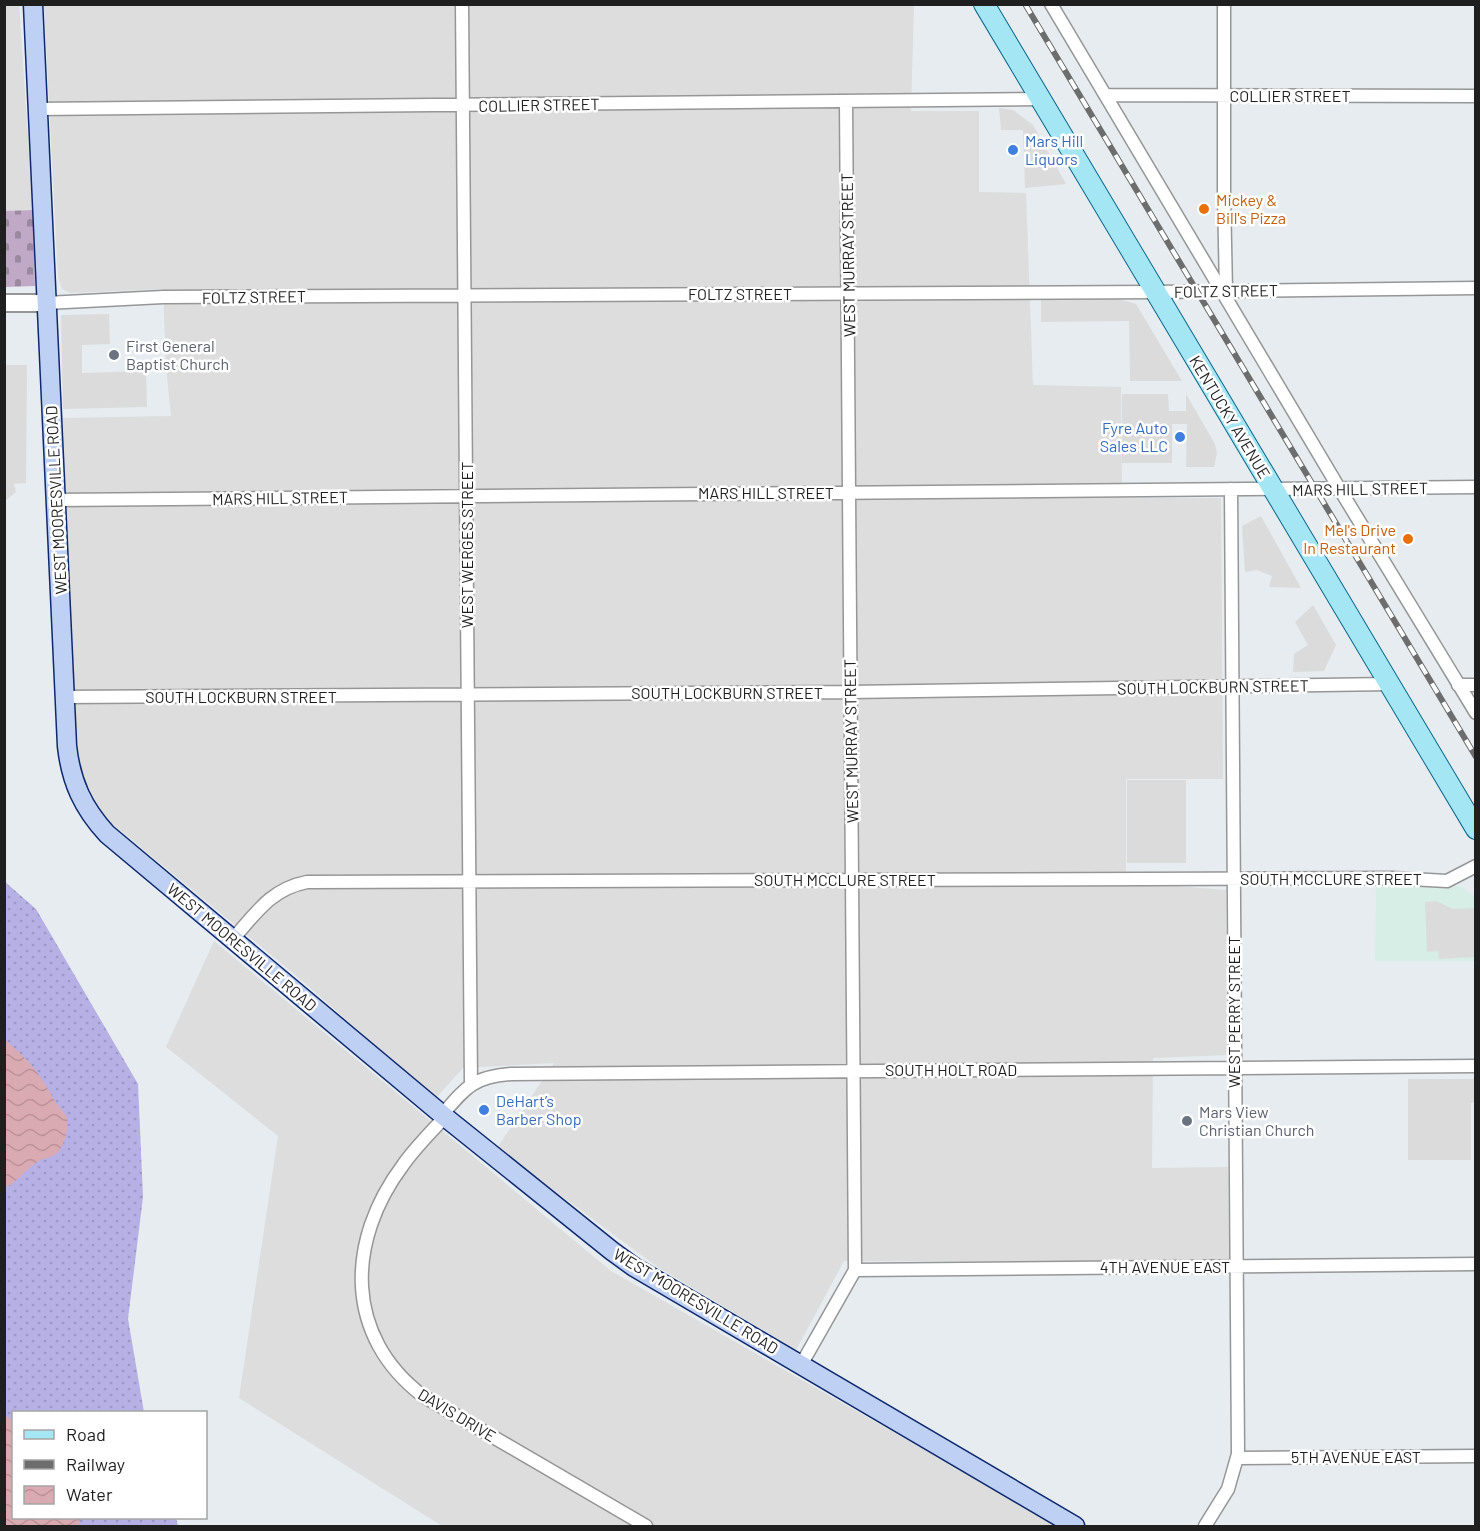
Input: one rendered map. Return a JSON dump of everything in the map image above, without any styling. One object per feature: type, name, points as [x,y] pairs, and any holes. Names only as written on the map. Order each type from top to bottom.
[{"type":"main road","name":"WEST MOORESVILLE ROAD","points":[[33,4],[67,746],[71,775],[90,814],[107,834],[443,1116],[634,1267],[1076,1527]]},
{"type":"main road","name":"KENTUCKY AVENUE","points":[[984,4],[1476,829]]},
{"type":"street","name":"WEST WERGES STREET","points":[[462,4],[471,1085]]},
{"type":"street","points":[[1051,4],[1224,291],[1339,488],[1476,713]]},
{"type":"street","points":[[1224,4],[1224,291]]},
{"type":"street","name":"COLLIER STREET","points":[[1105,95],[1476,96]]},
{"type":"street","name":"COLLIER STREET","points":[[38,109],[1041,99]]},
{"type":"street","name":"WEST MURRAY STREET","points":[[801,1365],[855,1270],[846,102]]},
{"type":"street","name":"FOLTZ STREET","points":[[4,303],[163,297],[1476,288]]},
{"type":"street","name":"MARS HILL STREET","points":[[56,500],[1476,487]]},
{"type":"street","name":"WEST PERRY STREET","points":[[1205,1527],[1228,1489],[1237,1458],[1238,1266],[1234,1069],[1231,489]]},
{"type":"street","name":"SOUTH LOCKBURN STREET","points":[[64,697],[468,696],[1390,684]]},
{"type":"street","points":[[1458,685],[1476,685]]},
{"type":"street","name":"SOUTH MCCLURE STREET","points":[[233,939],[271,897],[286,888],[304,883],[1392,878],[1447,881],[1476,866]]},
{"type":"street","name":"SOUTH HOLT ROAD","points":[[443,1116],[471,1085],[485,1077],[511,1074],[1476,1066]]},
{"type":"street","name":"DAVIS DRIVE","points":[[443,1116],[402,1166],[376,1212],[368,1233],[361,1269],[362,1297],[377,1342],[389,1363],[400,1376],[423,1396],[646,1527]]},
{"type":"street","name":"4TH AVENUE EAST","points":[[855,1270],[1476,1264]]},
{"type":"street","name":"5TH AVENUE EAST","points":[[1237,1458],[1476,1456]]},
{"type":"shaded area","points":[[782,4],[914,6],[911,111],[979,111],[979,192],[1026,193],[1033,385],[1121,387],[1122,498],[1221,498],[1223,779],[1126,779],[1126,882],[1226,890],[1227,1055],[1153,1058],[1152,1168],[1228,1167],[1229,1262],[844,1261],[796,1350],[656,1266],[497,1148],[554,1063],[463,1068],[436,1098],[293,973],[103,816],[82,775],[73,711],[63,418],[171,416],[166,367],[163,289],[70,293],[62,289],[58,278],[44,5]]},
{"type":"shaded area","points":[[4,5],[19,5],[33,210],[5,211]]},
{"type":"shaded area","points":[[999,108],[1013,110],[1033,125],[1066,184],[1025,188],[1023,130],[1001,130]]},
{"type":"shaded area","points":[[1041,299],[1118,299],[1136,304],[1182,381],[1130,381],[1129,321],[1041,322]]},
{"type":"shaded area","points":[[109,314],[110,344],[82,345],[82,373],[146,371],[147,407],[63,409],[61,315]]},
{"type":"shaded area","points":[[5,365],[27,365],[26,483],[14,484],[16,492],[5,501]]},
{"type":"shaded area","points":[[1122,394],[1168,394],[1169,411],[1186,411],[1186,394],[1215,444],[1217,453],[1214,467],[1186,467],[1187,424],[1172,424],[1172,463],[1122,463]]},
{"type":"shaded area","points":[[1261,516],[1301,588],[1269,587],[1272,576],[1257,570],[1245,572],[1242,526]]},
{"type":"shaded area","points":[[1313,605],[1336,645],[1324,671],[1293,672],[1294,654],[1308,645],[1295,622]]},
{"type":"shaded area","points":[[1127,780],[1186,780],[1186,863],[1127,863]]},
{"type":"shaded area","points":[[4,881],[36,909],[138,1084],[143,1197],[128,1319],[144,1411],[12,1411],[12,1519],[176,1519],[178,1526],[5,1526]]},
{"type":"shaded area","points":[[1460,886],[1475,897],[1475,961],[1375,961],[1376,887]]},
{"type":"shaded area","points":[[1436,901],[1453,909],[1475,908],[1475,957],[1439,959],[1438,951],[1427,952],[1425,902]]},
{"type":"shaded area","points":[[214,941],[611,1271],[1058,1526],[442,1526],[239,1398],[278,1136],[166,1047]]},
{"type":"shaded area","points":[[1408,1079],[1475,1079],[1475,1102],[1471,1103],[1471,1160],[1408,1160]]},
{"type":"green space","points":[[33,210],[35,286],[5,287],[5,211]]},
{"type":"water","points":[[5,1040],[27,1060],[39,1075],[65,1114],[68,1123],[65,1139],[57,1153],[37,1162],[5,1188]]},
{"type":"water","points":[[5,1415],[12,1420],[12,1519],[80,1519],[79,1526],[5,1526]]},
{"type":"railway","points":[[1025,4],[1476,757]]},
{"type":"place","name":"Mars Hill Liquors","points":[[1013,150]]},
{"type":"place","name":"Mickey & Bill's Pizza","points":[[1204,209]]},
{"type":"place","name":"First General Baptist Church","points":[[114,355]]},
{"type":"place","name":"Fyre Auto Sales LLC","points":[[1180,437]]},
{"type":"place","name":"Mel's Drive In Restaurant","points":[[1408,539]]},
{"type":"place","name":"DeHart’s Barber Shop","points":[[484,1110]]},
{"type":"place","name":"Mars View Christian Church","points":[[1187,1121]]}]
